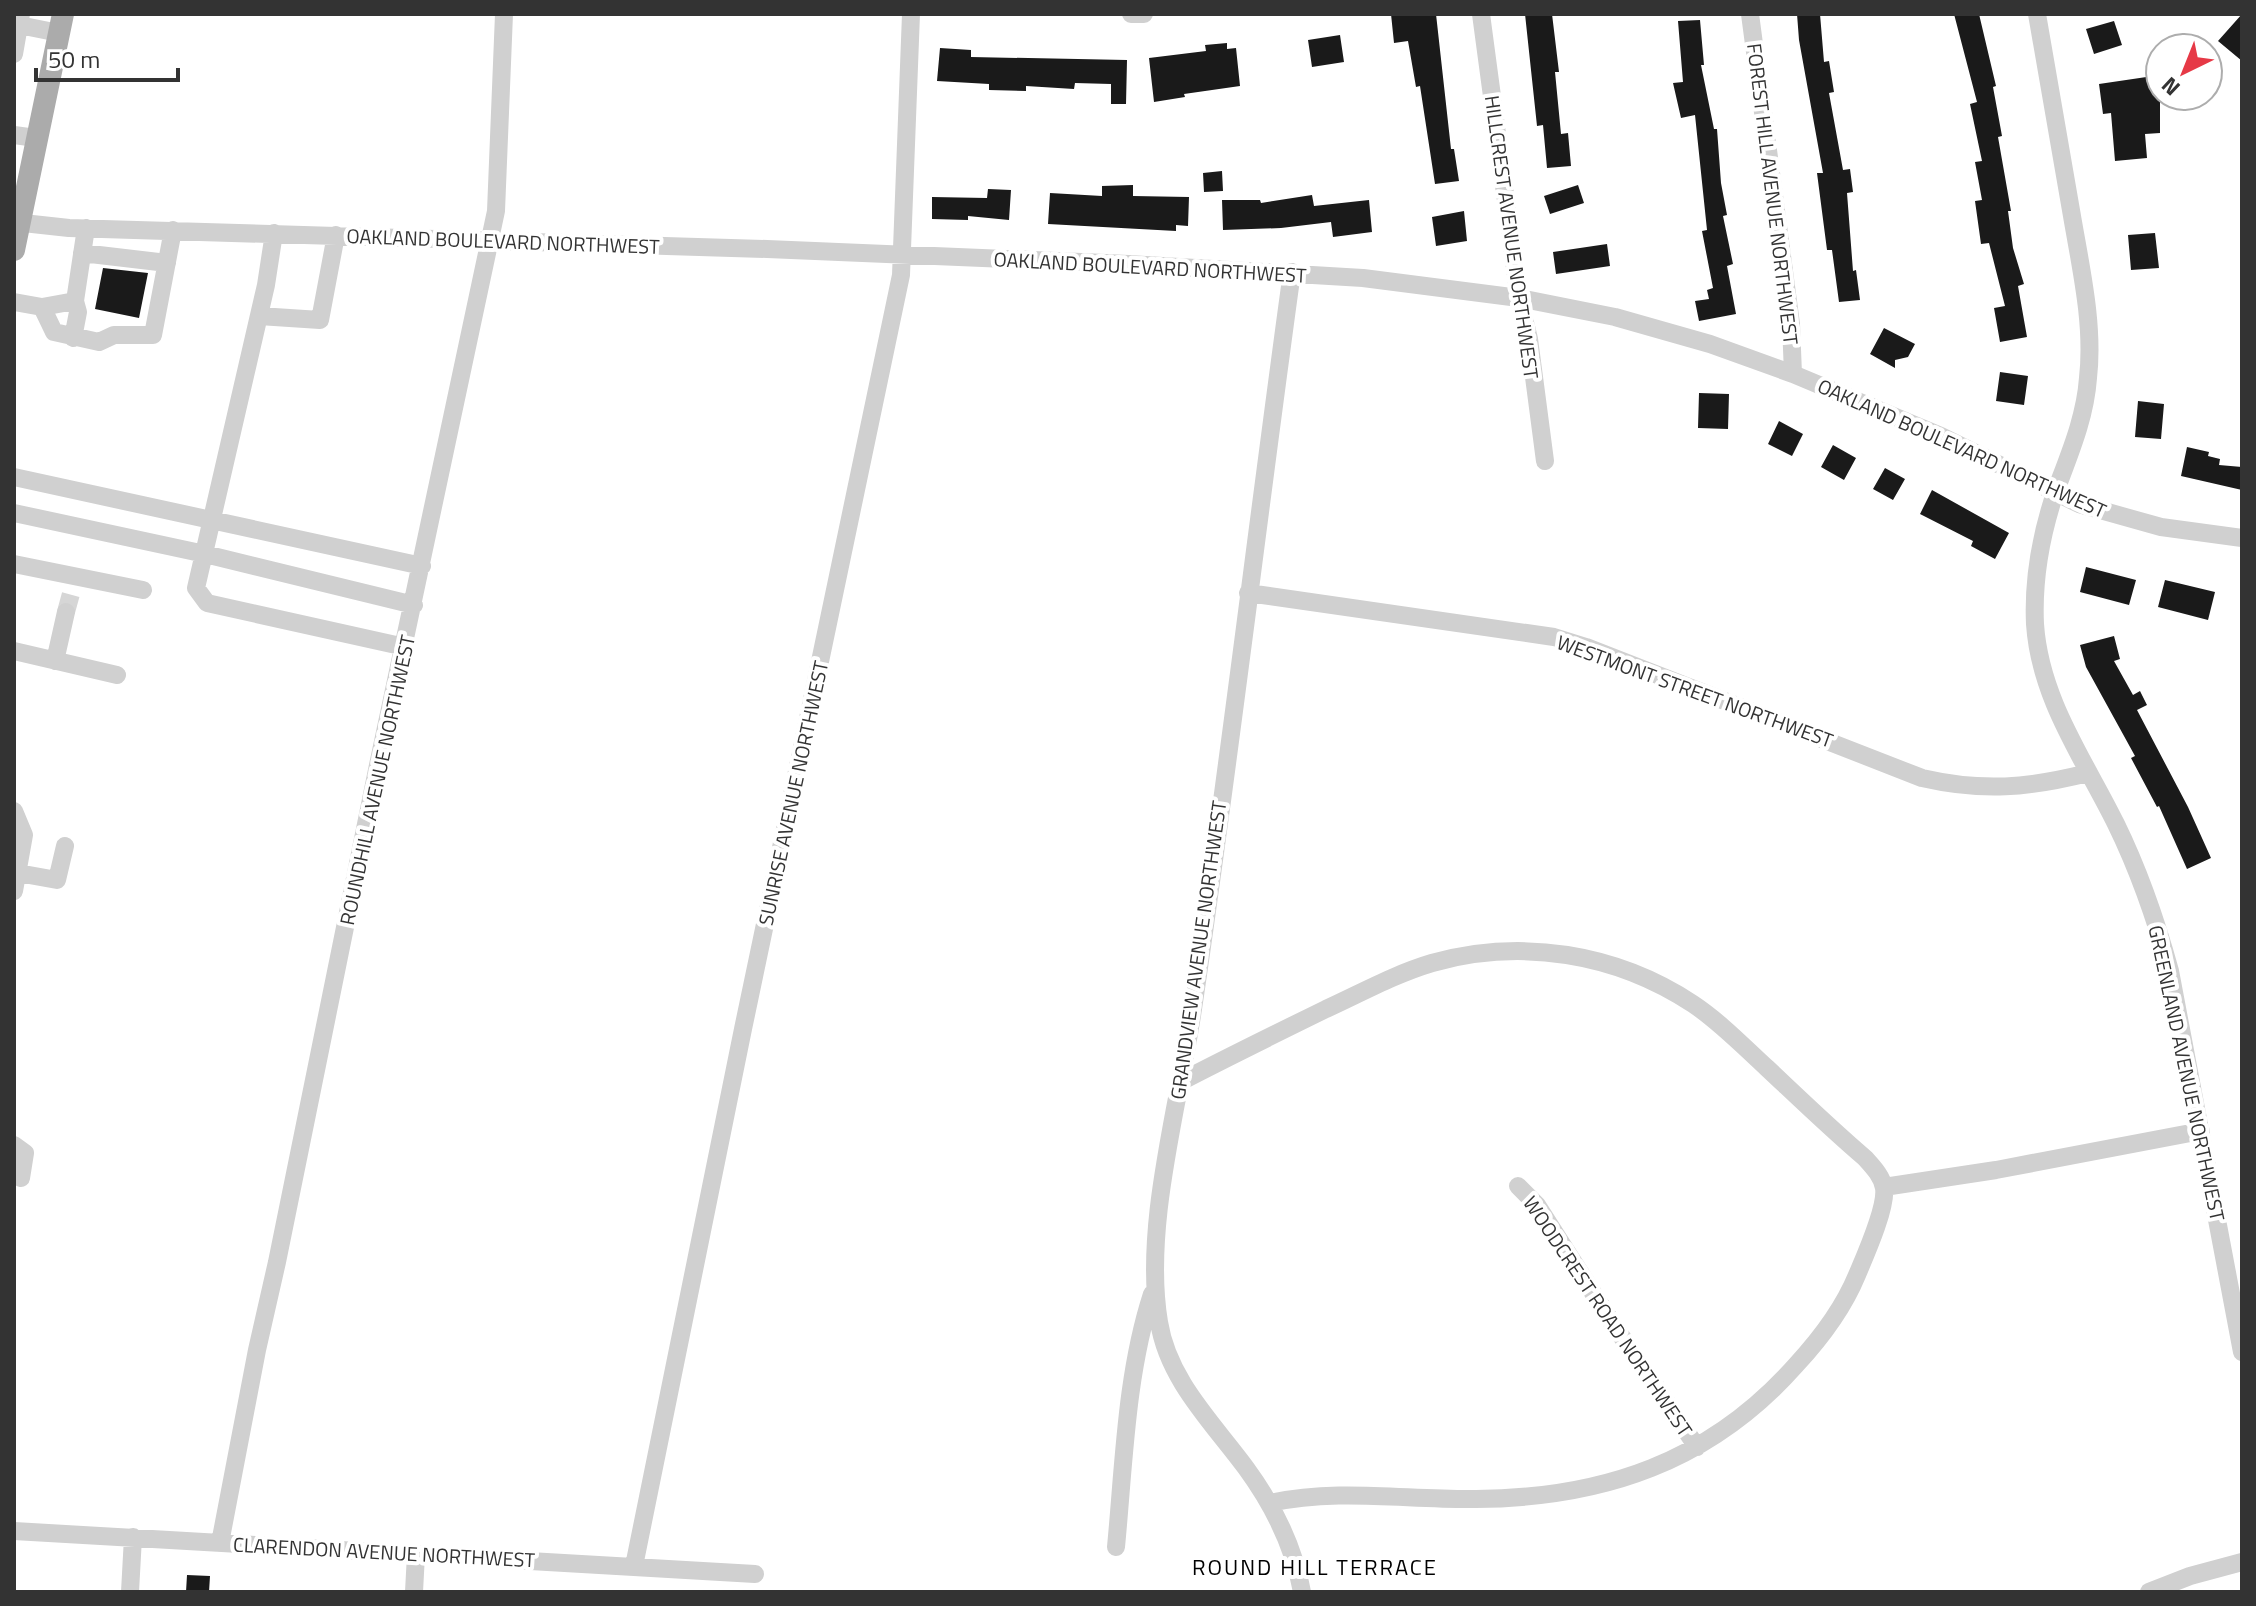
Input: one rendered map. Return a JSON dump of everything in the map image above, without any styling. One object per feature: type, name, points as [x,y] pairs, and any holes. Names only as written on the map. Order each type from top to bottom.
[{"type":"main road","points":[[14,250],[25,137],[61,24]]},
{"type":"street","name":"ROUNDHILL AVENUE NORTHWEST","points":[[220,1543],[257,1350],[496,211],[504,14]]},
{"type":"street","name":"SUNRISE AVENUE NORTHWEST","points":[[634,1566],[739,1044],[901,275],[911,14]]},
{"type":"street","points":[[1131,14],[1144,14]]},
{"type":"street","name":"HILLCREST AVENUE NORTHWEST","points":[[1481,14],[1519,298],[1529,339],[1545,461]]},
{"type":"street","name":"FOREST HILL AVENUE NORTHWEST","points":[[1750,14],[1791,324],[1793,374]]},
{"type":"street","name":"GREENLAND AVENUE NORTHWEST","points":[[2037,14],[2082,273],[2089,337],[2089,375],[2085,407],[2074,447],[2055,494],[2042,541],[2036,582],[2035,624],[2047,685],[2064,727],[2137,868],[2155,918],[2170,971],[2242,1352]]},
{"type":"street","points":[[14,50],[18,21],[61,24]]},
{"type":"street","name":"OAKLAND BOULEVARD NORTHWEST","points":[[17,222],[86,228],[490,240],[1292,272],[1519,298],[1615,317],[1710,344],[1793,374],[1941,436],[2055,494],[2107,514],[2161,527],[2242,538]]},
{"type":"street","points":[[73,338],[86,228]]},
{"type":"street","points":[[42,307],[54,332],[73,338],[99,342],[114,335],[153,335],[173,230]]},
{"type":"street","points":[[274,233],[259,316],[196,588],[207,603],[405,647]]},
{"type":"street","points":[[259,316],[320,320],[336,235]]},
{"type":"street","points":[[82,253],[167,263]]},
{"type":"street","name":"GRANDVIEW AVENUE NORTHWEST","points":[[1292,272],[1192,1012],[1156,1238],[1155,1283],[1159,1326],[1179,1378],[1270,1503],[1291,1550],[1302,1592]]},
{"type":"street","points":[[14,302],[42,307],[75,301]]},
{"type":"street","points":[[14,477],[422,566]]},
{"type":"street","points":[[14,513],[205,554],[414,605]]},
{"type":"street","points":[[14,564],[74,583],[143,590]]},
{"type":"street","name":"WESTMONT STREET NORTHWEST","points":[[1248,593],[1554,637],[1922,778],[1952,785],[1996,788],[2028,786],[2088,773]]},
{"type":"street","points":[[55,661],[66,612]]},
{"type":"street","points":[[14,651],[117,675]]},
{"type":"street","points":[[14,811],[24,835],[16,882],[57,880],[65,846]]},
{"type":"street","points":[[1180,1082],[1257,1042],[1430,963],[1507,952],[1565,954],[1637,973],[1696,1006],[1865,1158],[1881,1177],[1884,1187],[1885,1196],[1873,1236],[1853,1285],[1834,1319],[1782,1382],[1750,1411],[1697,1447],[1651,1469],[1575,1492],[1524,1498],[1473,1499],[1328,1494],[1270,1503]]},
{"type":"street","points":[[1884,1187],[1996,1170],[2201,1131]]},
{"type":"street","points":[[14,1145],[25,1153],[21,1178]]},
{"type":"street","name":"WOODCREST ROAD NORTHWEST","points":[[1518,1186],[1537,1205],[1697,1447]]},
{"type":"street","points":[[1116,1547],[1135,1363],[1142,1323],[1155,1283]]},
{"type":"street","name":"CLARENDON AVENUE NORTHWEST","points":[[14,1531],[755,1574]]},
{"type":"street","points":[[130,1592],[133,1537]]},
{"type":"street","points":[[414,1592],[416,1554]]},
{"type":"street","points":[[2149,1592],[2190,1576],[2242,1562]]},
{"type":"building","points":[[1391,14],[1436,14],[1451,149],[1454,149],[1459,181],[1435,184],[1420,86],[1416,87],[1408,41],[1394,43]]},
{"type":"building","points":[[1525,14],[1552,14],[1559,72],[1555,72],[1561,134],[1568,133],[1571,166],[1547,168],[1543,125],[1537,126]]},
{"type":"building","points":[[1797,14],[1820,14],[1824,62],[1829,61],[1834,92],[1829,93],[1843,170],[1850,169],[1853,192],[1847,193],[1853,271],[1856,270],[1860,300],[1839,302],[1832,250],[1827,250],[1817,173],[1823,173]]},
{"type":"building","points":[[1954,14],[1979,14],[1996,86],[1993,87],[2002,136],[1998,137],[2011,211],[2008,211],[2013,248],[2024,284],[2018,286],[2027,337],[2000,342],[1994,308],[2005,306],[1989,243],[1981,244],[1975,201],[1982,200],[1975,162],[1982,161],[1970,104],[1977,102]]},
{"type":"building","points":[[2242,14],[2242,61],[2224,46],[2224,34]]},
{"type":"building","points":[[1700,20],[1704,65],[1701,65],[1714,129],[1717,129],[1727,215],[1723,216],[1733,264],[1727,266],[1736,314],[1699,321],[1695,301],[1709,299],[1707,290],[1713,288],[1702,231],[1707,230],[1695,115],[1681,118],[1673,83],[1683,82],[1678,21]]},
{"type":"building","points":[[2114,21],[2122,45],[2094,54],[2086,29]]},
{"type":"building","points":[[1340,35],[1344,62],[1312,67],[1308,40]]},
{"type":"building","points":[[1227,43],[1227,49],[1236,48],[1240,86],[1154,102],[1149,58],[1206,51],[1205,45]]},
{"type":"building","points":[[940,48],[971,50],[971,57],[1127,60],[1126,104],[1111,104],[1111,84],[1075,83],[1074,89],[1026,86],[1026,91],[989,90],[989,84],[937,81]]},
{"type":"building","points":[[2144,77],[2144,112],[2160,112],[2160,133],[2145,134],[2147,158],[2115,161],[2111,113],[2103,114],[2099,84]]},
{"type":"building","points":[[1222,171],[1223,191],[1204,192],[1203,173]]},
{"type":"building","points":[[1133,185],[1133,196],[1189,197],[1188,226],[1176,225],[1176,231],[1048,224],[1050,193],[1102,196],[1102,186]]},
{"type":"building","points":[[1578,185],[1584,203],[1550,214],[1544,196]]},
{"type":"building","points":[[988,189],[1011,190],[1009,220],[968,216],[968,220],[932,219],[932,197],[987,198]]},
{"type":"building","points":[[1312,195],[1314,206],[1369,200],[1372,232],[1333,237],[1331,222],[1223,230],[1222,200],[1260,200],[1261,203]]},
{"type":"building","points":[[1464,211],[1467,241],[1436,246],[1432,217]]},
{"type":"building","points":[[2155,233],[2159,268],[2131,270],[2128,235]]},
{"type":"building","points":[[1607,244],[1610,266],[1556,274],[1553,252]]},
{"type":"building","points":[[103,268],[148,273],[139,318],[95,309]]},
{"type":"building","points":[[1884,328],[1915,344],[1908,357],[1895,360],[1895,368],[1870,354]]},
{"type":"building","points":[[2000,372],[2028,376],[2024,405],[1996,401]]},
{"type":"building","points":[[1699,393],[1729,394],[1728,429],[1698,428]]},
{"type":"building","points":[[2138,401],[2164,404],[2161,439],[2135,437]]},
{"type":"building","points":[[1779,421],[1803,434],[1792,456],[1768,444]]},
{"type":"building","points":[[1833,445],[1856,458],[1844,480],[1821,467]]},
{"type":"building","points":[[2187,447],[2209,452],[2208,456],[2220,459],[2219,465],[2242,467],[2242,490],[2181,476]]},
{"type":"building","points":[[1885,468],[1905,479],[1893,500],[1873,489]]},
{"type":"building","points":[[1932,490],[2009,533],[1995,559],[1971,546],[1973,541],[1920,514]]},
{"type":"building","points":[[2086,567],[2136,580],[2129,605],[2080,592]]},
{"type":"building","points":[[2165,580],[2215,592],[2208,620],[2158,607]]},
{"type":"building","points":[[2114,636],[2120,659],[2114,661],[2133,695],[2140,691],[2147,705],[2137,710],[2211,858],[2187,869],[2159,806],[2131,758],[2135,756],[2086,667],[2080,645]]},
{"type":"building","points":[[187,1575],[210,1576],[209,1592],[186,1592]]},
{"type":"tunnel","points":[[66,612],[72,590]]},
{"type":"district","name":"ROUND HILL TERRACE","points":[[1315,1567]]}]
